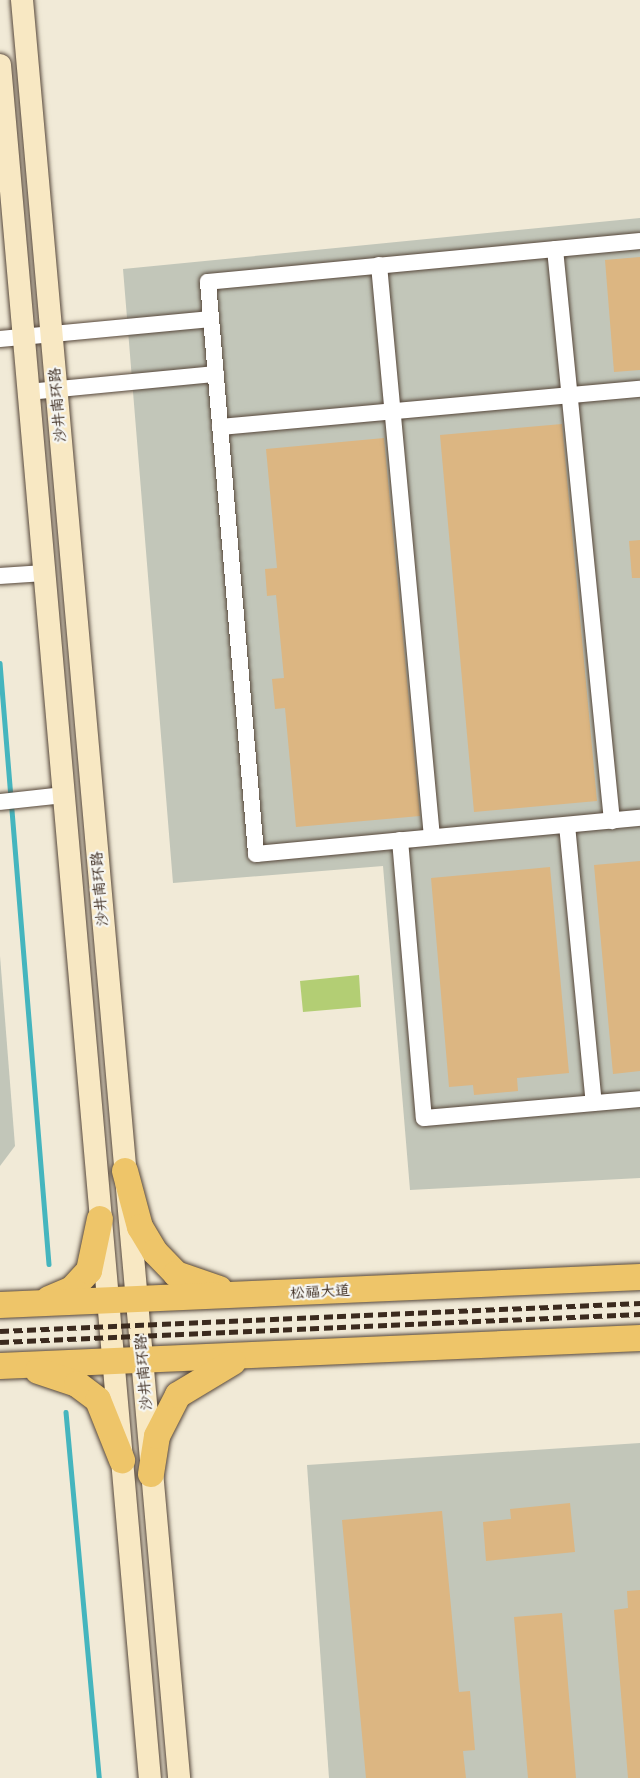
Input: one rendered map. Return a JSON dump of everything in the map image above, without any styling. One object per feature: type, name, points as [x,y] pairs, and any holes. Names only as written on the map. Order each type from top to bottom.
[{"type":"main road","name":"沙井南环路","points":[[22,0],[179,1778]]},
{"type":"main road","name":"沙井南环路","points":[[0,65],[150,1778]]},
{"type":"main road","points":[[125,1172],[140,1227],[171,1270],[208,1287],[249,1294]]},
{"type":"main road","points":[[28,1304],[57,1297],[81,1281],[98,1249],[100,1219]]},
{"type":"main road","name":"松福大道","points":[[0,1305],[640,1277]]},
{"type":"main road","points":[[4,1366],[640,1338]]},
{"type":"main road","points":[[151,1474],[158,1436],[178,1395],[215,1368],[248,1356]]},
{"type":"main road","points":[[4,1366],[50,1374],[89,1392],[106,1411],[122,1460]]},
{"type":"street","points":[[1,96],[30,93]]},
{"type":"street","points":[[640,241],[208,282],[256,854],[640,818]]},
{"type":"street","points":[[555,249],[612,821]]},
{"type":"street","points":[[380,266],[432,837]]},
{"type":"street","points":[[0,339],[211,319]]},
{"type":"street","points":[[28,392],[216,374]]},
{"type":"street","points":[[220,427],[640,389]]},
{"type":"street","points":[[6,576],[44,573]]},
{"type":"street","points":[[0,802],[63,795]]},
{"type":"street","points":[[567,825],[594,1103]]},
{"type":"street","points":[[400,840],[424,1118],[640,1099]]},
{"type":"shaded area","points":[[640,218],[640,1178],[410,1190],[383,866],[173,883],[123,269]]},
{"type":"shaded area","points":[[0,956],[15,1146],[0,1166]]},
{"type":"shaded area","points":[[640,1443],[640,1778],[329,1778],[307,1465]]},
{"type":"green space","points":[[359,975],[361,1007],[303,1012],[300,981]]},
{"type":"building","points":[[640,257],[640,370],[614,372],[605,260]]},
{"type":"building","points":[[562,424],[597,801],[474,812],[440,435]]},
{"type":"building","points":[[384,438],[420,816],[296,827],[285,708],[275,709],[272,679],[284,678],[276,595],[267,596],[265,569],[277,568],[266,449]]},
{"type":"building","points":[[640,540],[640,578],[632,578],[629,541]]},
{"type":"building","points":[[640,861],[640,1071],[613,1074],[594,865]]},
{"type":"building","points":[[550,867],[569,1073],[517,1078],[518,1091],[474,1095],[473,1085],[449,1087],[431,878]]},
{"type":"building","points":[[570,1503],[575,1552],[486,1561],[483,1522],[511,1519],[510,1509]]},
{"type":"building","points":[[442,1511],[459,1692],[470,1691],[475,1750],[463,1751],[466,1778],[366,1778],[342,1520]]},
{"type":"building","points":[[640,1590],[640,1778],[628,1778],[614,1610],[628,1608],[627,1591]]},
{"type":"building","points":[[562,1613],[576,1778],[528,1778],[514,1617]]},
{"type":"waterway","points":[[0,663],[49,1264]]},
{"type":"waterway","points":[[66,1412],[99,1778]]},
{"type":"railway","points":[[0,1331],[640,1303]]},
{"type":"railway","points":[[0,1342],[640,1314]]}]
